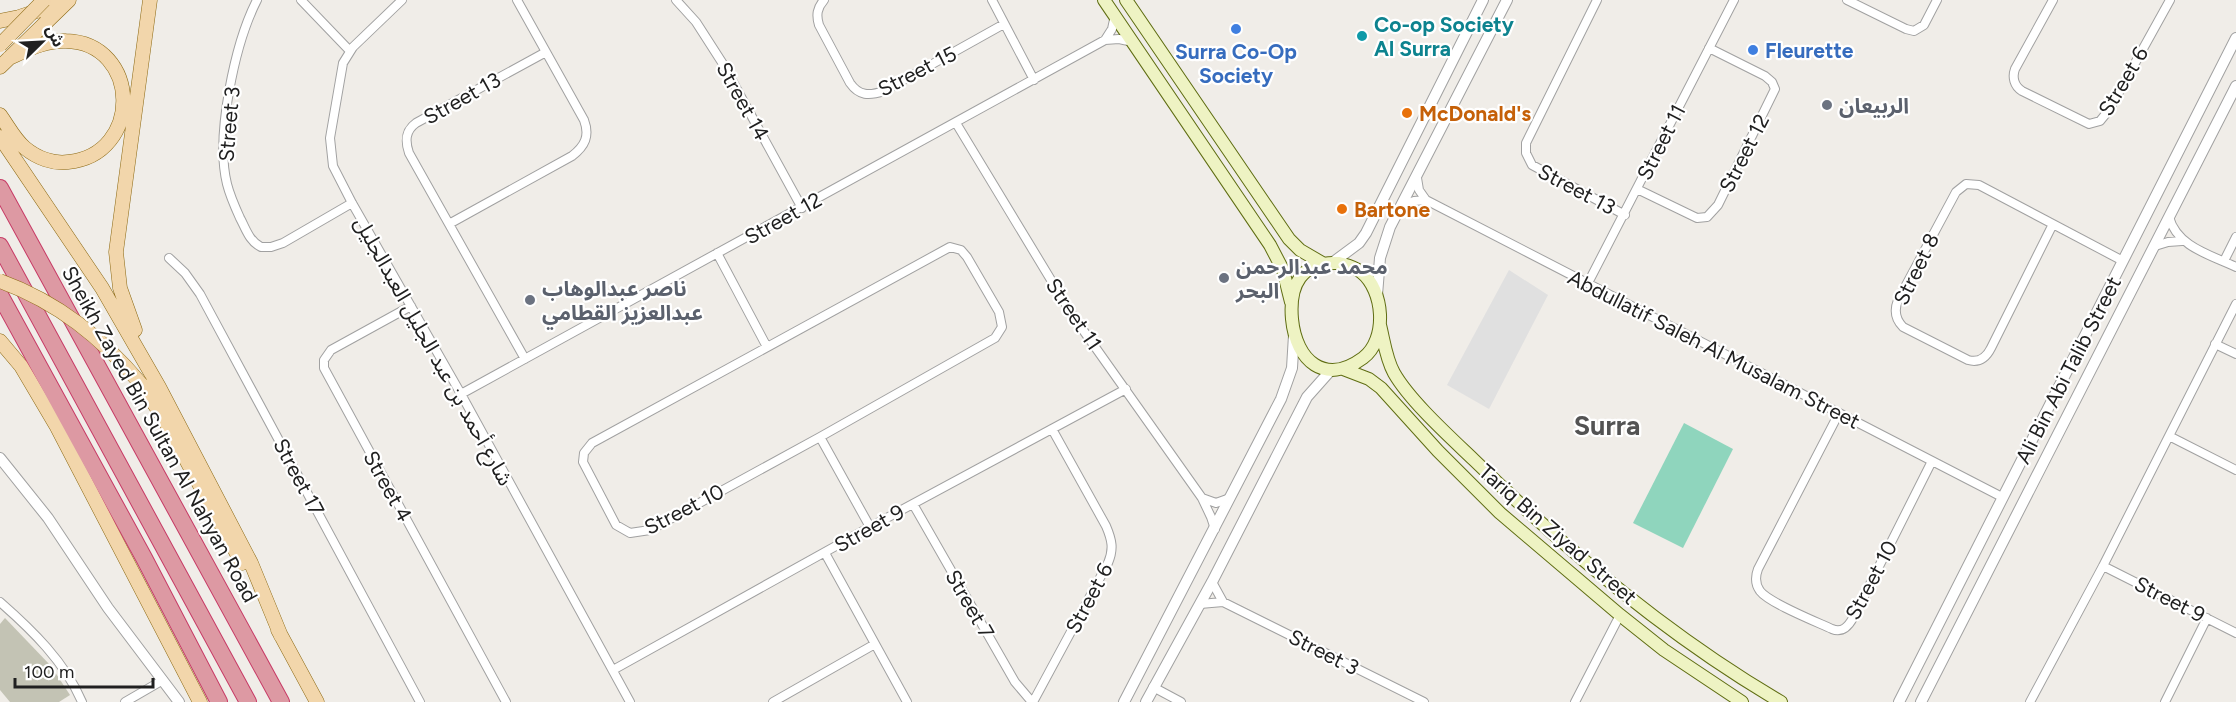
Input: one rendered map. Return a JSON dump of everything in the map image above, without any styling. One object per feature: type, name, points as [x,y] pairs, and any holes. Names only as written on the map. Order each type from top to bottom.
[{"type":"highway","name":"Sheikh Zayed Bin Sultan Al Nahyan Road","points":[[0,188],[280,702]]},
{"type":"highway","points":[[0,246],[248,702]]},
{"type":"highway","points":[[0,295],[144,558],[219,702]]},
{"type":"main road","points":[[0,45],[45,0]]},
{"type":"main road","points":[[0,21],[43,10],[68,0]]},
{"type":"main road","points":[[5,62],[68,0]]},
{"type":"main road","points":[[150,0],[116,252],[117,270],[126,306],[159,387]]},
{"type":"main road","points":[[1104,0],[1270,245],[1283,270],[1291,302],[1294,335],[1305,357],[1317,366],[1337,370],[1362,359],[1372,350],[1380,325],[1377,296],[1371,283],[1361,272],[1348,265],[1328,263],[1300,250],[1289,239],[1126,0]]},
{"type":"main road","points":[[0,115],[25,148],[55,162],[83,159],[96,153],[112,139],[120,122],[124,104],[119,76],[111,63],[98,51],[82,44],[66,41],[49,43],[5,62]]},
{"type":"main road","points":[[0,137],[102,288],[159,387],[243,546],[282,636]]},
{"type":"main road","points":[[1291,302],[1296,283],[1301,276],[1316,266],[1328,263]]},
{"type":"main road","points":[[0,281],[35,296],[81,325],[111,351],[141,384],[166,424],[317,702]]},
{"type":"main road","name":"Tariq Bin Ziyad Street","points":[[1380,325],[1389,364],[1396,377],[1453,440],[1531,514],[1601,576],[1698,649],[1781,702]]},
{"type":"main road","points":[[0,341],[21,366],[57,427],[200,702]]},
{"type":"main road","name":"Tariq Bin Ziyad Street","points":[[1337,370],[1369,379],[1381,388],[1486,500],[1527,537],[1620,615],[1686,666],[1742,702]]},
{"type":"main road","points":[[1686,666],[1695,666],[1700,662],[1701,655],[1698,649]]},
{"type":"main road","points":[[1712,683],[1709,678],[1710,670],[1717,666],[1724,667]]},
{"type":"street","name":"Street 3","points":[[257,0],[238,47],[224,144],[226,182],[245,229],[257,246],[274,247],[352,203]]},
{"type":"street","points":[[301,0],[350,51]]},
{"type":"street","name":"شارع أحمد بن عبد الجليل العبدالجليل","points":[[402,0],[350,51],[340,73],[330,147],[336,173],[461,394],[630,702]]},
{"type":"street","points":[[449,224],[572,156],[585,143],[588,131],[586,125],[518,0]]},
{"type":"street","name":"Street 14","points":[[676,0],[696,22],[712,47],[802,208]]},
{"type":"street","name":"Street 15","points":[[824,0],[817,14],[819,25],[850,83],[857,91],[864,94],[884,91],[1004,24]]},
{"type":"street","points":[[992,0],[1034,80]]},
{"type":"street","points":[[1328,263],[1359,243],[1366,233],[1483,0]]},
{"type":"street","points":[[1377,296],[1377,276],[1382,248],[1390,228],[1507,0]]},
{"type":"street","name":"Street 13","points":[[1597,0],[1525,149],[1529,162],[1536,168],[1625,214]]},
{"type":"street","name":"Street 11","points":[[1588,284],[1734,0]]},
{"type":"street","points":[[1847,0],[1914,31],[1924,25],[1937,0]]},
{"type":"street","name":"Street 6","points":[[2053,0],[2015,69],[2015,83],[2022,91],[2089,124],[2100,121],[2109,110],[2170,0]]},
{"type":"street","points":[[1105,40],[1112,28],[1115,15]]},
{"type":"street","name":"Ali Bin Abi Talib Street","points":[[1899,702],[2236,38]]},
{"type":"street","points":[[1105,40],[1119,39],[1133,42]]},
{"type":"street","name":"Street 12","points":[[461,394],[1105,40]]},
{"type":"street","name":"Street 12","points":[[1638,189],[1700,219],[1713,213],[1723,195],[1775,89],[1768,77],[1710,48]]},
{"type":"street","name":"Street 13","points":[[525,359],[409,153],[406,141],[408,131],[416,123],[546,52]]},
{"type":"street","name":"Ali Bin Abi Talib Street","points":[[1921,702],[2236,86]]},
{"type":"street","name":"Street 11","points":[[956,123],[1063,300],[1202,498],[1215,529]]},
{"type":"street","points":[[1417,178],[1419,190],[1426,200]]},
{"type":"street","name":"Street 8","points":[[2053,224],[1984,358],[1977,361],[1968,360],[1904,327],[1898,321],[1895,310],[1898,300],[1956,192],[1968,184],[1979,185],[2053,224],[2123,261]]},
{"type":"street","points":[[1402,205],[1426,200]]},
{"type":"street","name":"Abdullatif Saleh Al Musalam Street","points":[[1426,200],[2002,497]]},
{"type":"street","points":[[2169,218],[2182,241],[2236,267]]},
{"type":"street","points":[[2224,261],[2236,237]]},
{"type":"street","points":[[2155,246],[2182,241]]},
{"type":"street","name":"Street 10","points":[[952,247],[961,250],[967,257],[1001,316],[1002,327],[998,334],[820,438],[650,530],[630,533],[616,525],[584,462],[584,453],[588,446],[602,436],[767,347],[941,250],[952,247]]},
{"type":"street","points":[[717,254],[767,347]]},
{"type":"street","name":"Street 17","points":[[169,258],[190,279],[200,294],[420,702]]},
{"type":"street","points":[[2030,702],[2103,566],[2236,304]]},
{"type":"street","name":"Street 4","points":[[411,306],[331,350],[324,360],[324,368],[506,702]]},
{"type":"street","points":[[1124,702],[1281,399],[1293,360],[1294,335]]},
{"type":"street","points":[[2082,343],[2082,349],[2088,356],[2097,356],[2102,351]]},
{"type":"street","points":[[2215,344],[2236,354]]},
{"type":"street","points":[[2068,369],[2080,370],[2086,380]]},
{"type":"street","points":[[1146,702],[1212,582],[1307,397],[1337,370]]},
{"type":"street","name":"Street 9","points":[[613,670],[870,527],[1126,389]]},
{"type":"street","name":"Street 10","points":[[1839,413],[1758,569],[1755,577],[1757,585],[1768,598],[1832,629],[1839,631],[1846,627],[1853,618],[1932,461]]},
{"type":"street","name":"Street 6","points":[[1032,702],[1108,563],[1112,551],[1112,541],[1106,526],[1052,429]]},
{"type":"street","points":[[2169,436],[2236,470]]},
{"type":"street","points":[[820,438],[870,527]]},
{"type":"street","points":[[1258,444],[1270,443],[1277,454]]},
{"type":"street","points":[[0,458],[48,518],[108,608],[179,702]]},
{"type":"street","points":[[1202,498],[1216,502],[1230,498]]},
{"type":"street","name":"Street 7","points":[[913,504],[1015,682],[1032,702]]},
{"type":"street","points":[[825,552],[907,702]]},
{"type":"street","name":"Street 9","points":[[2103,566],[2236,633]]},
{"type":"street","points":[[1212,582],[1223,603]]},
{"type":"street","points":[[0,602],[48,649],[66,673],[82,702]]},
{"type":"street","name":"Street 3","points":[[1200,604],[1223,603],[1424,702]]},
{"type":"street","points":[[1575,702],[1620,615]]},
{"type":"street","points":[[2165,702],[2206,618]]},
{"type":"street","points":[[773,702],[875,644]]},
{"type":"street","points":[[1914,672],[1914,679],[1919,684],[1925,686],[1931,683]]},
{"type":"street","points":[[125,702],[164,680]]},
{"type":"street","points":[[1153,687],[1181,702]]},
{"type":"shaded area","points":[[1509,270],[1548,295],[1489,409],[1447,385]]},
{"type":"shaded area","points":[[5,618],[51,666],[70,695],[59,702],[10,702],[0,690],[0,624]]},
{"type":"green space","points":[[1684,423],[1733,449],[1683,548],[1633,523]]},
{"type":"place","name":"Surra Co-Op Society","points":[[1236,29]]},
{"type":"place","name":"Co-op Society Al Surra","points":[[1362,36]]},
{"type":"place","name":"Fleurette","points":[[1753,50]]},
{"type":"place","name":"الربيعان","points":[[1827,105]]},
{"type":"place","name":"McDonald's","points":[[1407,113]]},
{"type":"place","name":"Bartone","points":[[1342,209]]},
{"type":"place","name":"محمد عبدالرحمن البحر","points":[[1224,278]]},
{"type":"place","name":"ناصر عبدالوهاب عبدالعزيز القطامي","points":[[530,300]]},
{"type":"district","name":"Surra","points":[[1607,425]]}]
